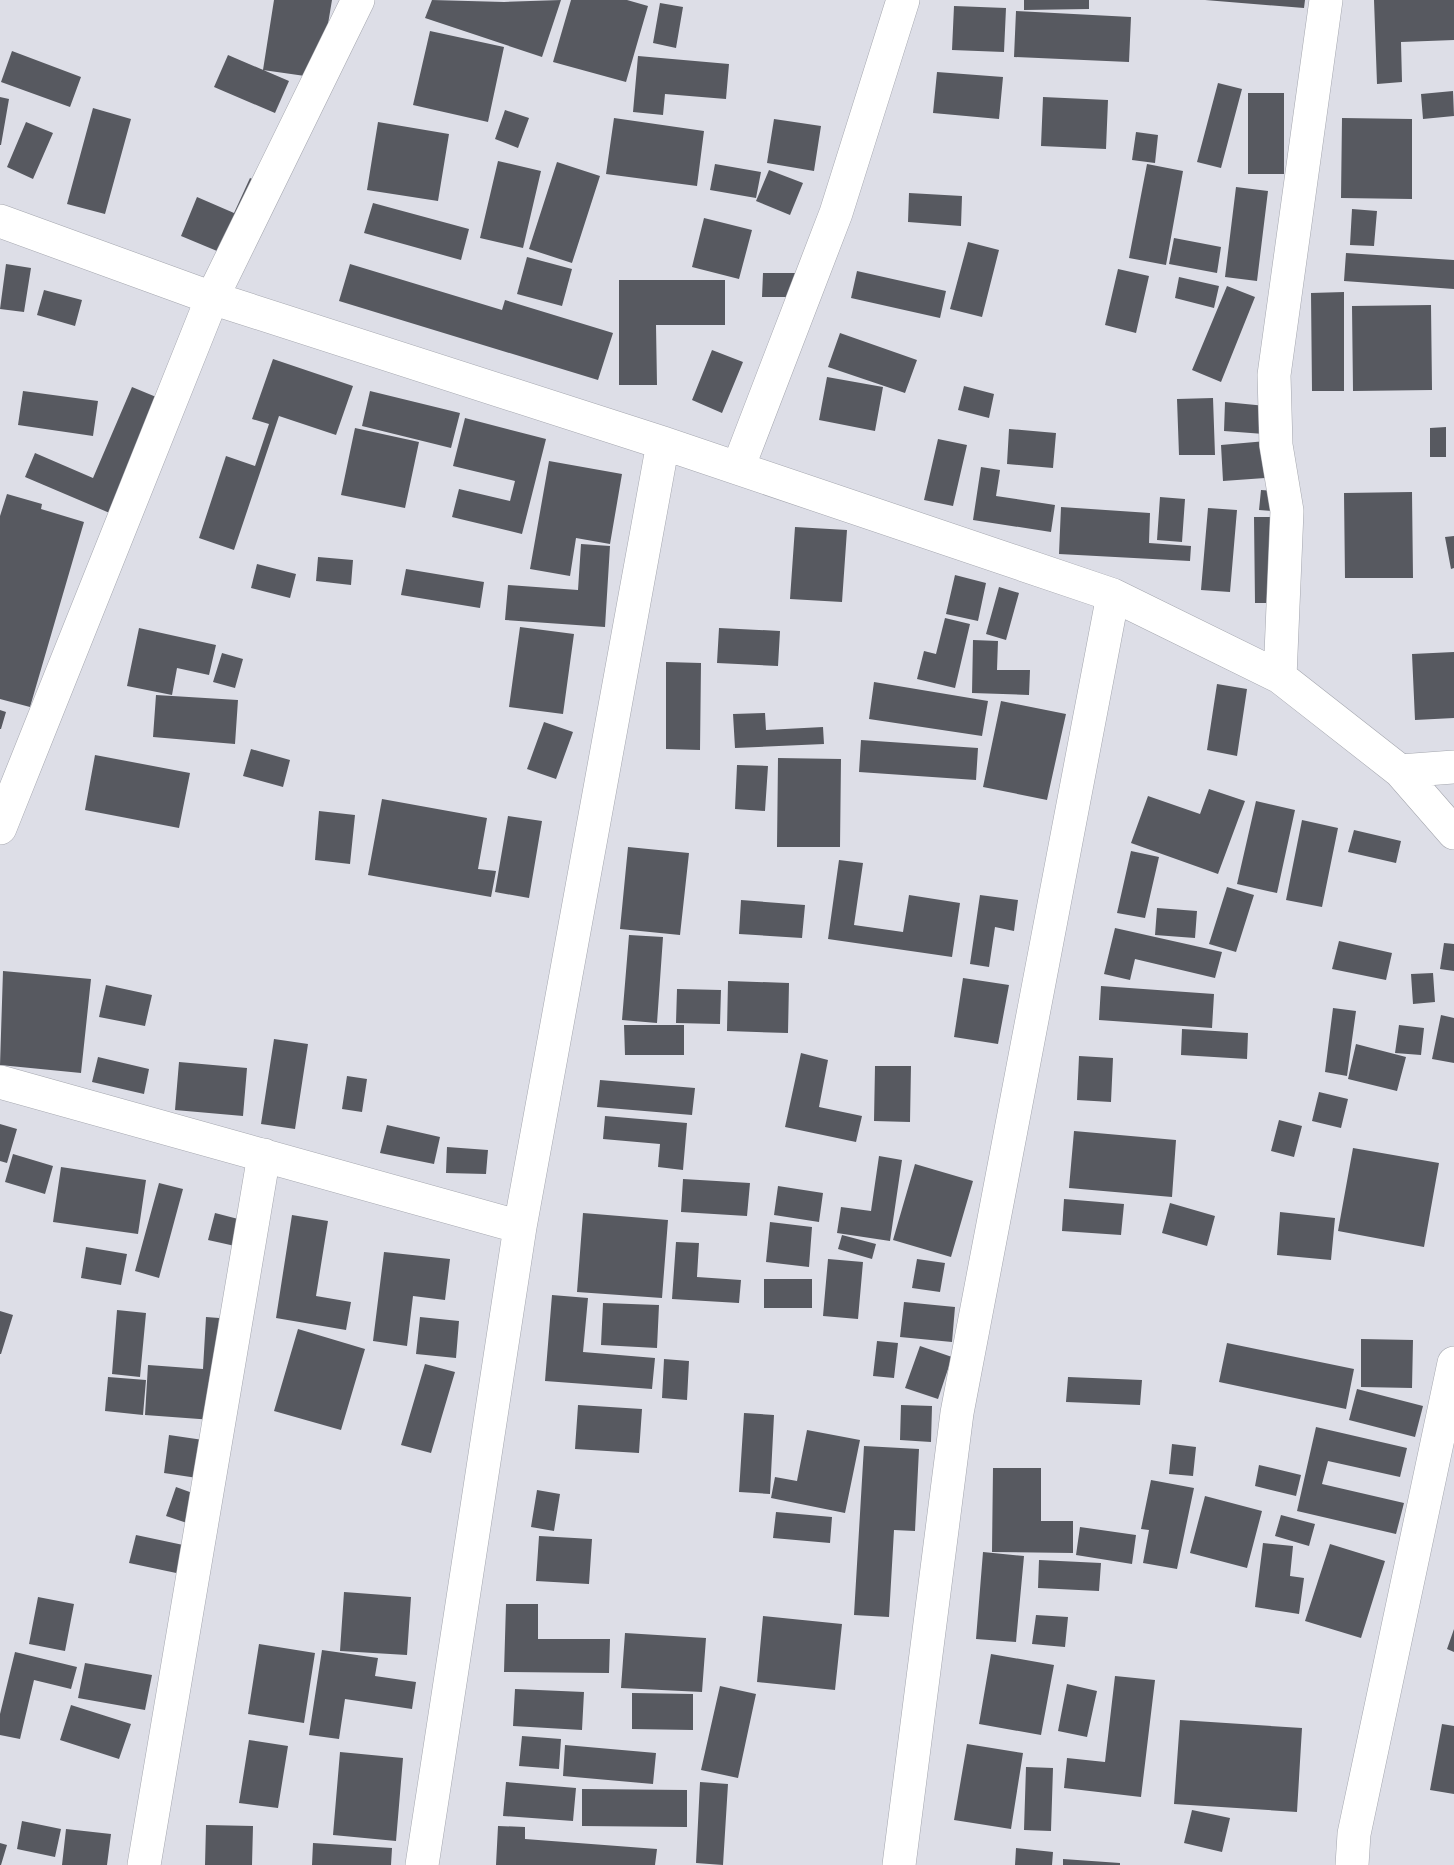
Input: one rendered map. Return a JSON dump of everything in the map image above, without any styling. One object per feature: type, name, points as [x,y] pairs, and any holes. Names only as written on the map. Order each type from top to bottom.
[{"type":"street","points":[[0,828],[212,298],[358,0]]},
{"type":"street","points":[[738,468],[836,213],[903,0]]},
{"type":"street","points":[[1280,677],[1287,511],[1276,445],[1274,375],[1326,0]]},
{"type":"street","points":[[0,221],[212,298],[663,443],[1113,595],[1280,677],[1400,771],[1454,833]]},
{"type":"street","points":[[422,1865],[520,1227],[663,443]]},
{"type":"street","points":[[899,1865],[957,1413],[1113,595]]},
{"type":"street","points":[[1400,771],[1454,767]]},
{"type":"street","points":[[0,1082],[520,1227]]},
{"type":"street","points":[[144,1865],[264,1155]]},
{"type":"street","points":[[1352,1865],[1354,1834],[1454,1363]]},
{"type":"building","points":[[274,0],[332,0],[319,78],[263,70]]},
{"type":"building","points":[[432,0],[504,2],[561,0],[542,57],[425,18]]},
{"type":"building","points":[[571,0],[627,0],[648,6],[626,82],[553,62]]},
{"type":"building","points":[[1024,0],[1089,0],[1089,9],[1024,10]]},
{"type":"building","points":[[1205,0],[1305,0],[1304,8]]},
{"type":"building","points":[[1374,0],[1454,0],[1454,40],[1401,42],[1402,82],[1377,84]]},
{"type":"building","points":[[660,3],[683,7],[676,48],[653,43]]},
{"type":"building","points":[[954,6],[1006,8],[1004,52],[952,50]]},
{"type":"building","points":[[1016,11],[1131,17],[1129,62],[1014,57]]},
{"type":"building","points":[[430,31],[504,47],[488,122],[413,105]]},
{"type":"building","points":[[12,51],[81,77],[70,107],[1,82]]},
{"type":"building","points":[[228,55],[289,81],[275,113],[214,87]]},
{"type":"building","points":[[638,56],[729,64],[726,99],[665,94],[663,115],[633,112]]},
{"type":"building","points":[[937,72],[1003,77],[999,119],[933,113]]},
{"type":"building","points":[[1218,83],[1242,89],[1221,168],[1197,162]]},
{"type":"building","points":[[1453,91],[1454,116],[1423,119],[1421,94]]},
{"type":"building","points":[[1248,93],[1284,93],[1284,174],[1248,174]]},
{"type":"building","points":[[0,97],[9,99],[1,145],[0,145]]},
{"type":"building","points":[[1043,97],[1108,100],[1106,149],[1041,146]]},
{"type":"building","points":[[93,108],[131,119],[105,214],[67,204]]},
{"type":"building","points":[[505,110],[529,118],[518,148],[495,139]]},
{"type":"building","points":[[614,118],[704,131],[697,186],[606,174]]},
{"type":"building","points":[[1342,118],[1412,119],[1412,199],[1341,198]]},
{"type":"building","points":[[774,119],[821,126],[814,171],[767,163]]},
{"type":"building","points":[[26,122],[53,133],[33,179],[7,167]]},
{"type":"building","points":[[378,122],[449,134],[438,201],[367,190]]},
{"type":"building","points":[[1136,132],[1158,135],[1155,163],[1132,160]]},
{"type":"building","points":[[498,161],[541,171],[523,248],[480,238]]},
{"type":"building","points":[[557,162],[600,176],[572,263],[529,249]]},
{"type":"building","points":[[715,164],[761,172],[756,198],[710,190]]},
{"type":"building","points":[[1147,164],[1183,171],[1166,265],[1129,258]]},
{"type":"building","points":[[769,170],[803,183],[790,215],[756,201]]},
{"type":"building","points":[[250,178],[273,188],[241,261],[181,236],[197,197],[234,213]]},
{"type":"building","points":[[1236,187],[1268,191],[1257,281],[1225,277]]},
{"type":"building","points":[[909,193],[962,196],[961,226],[908,222]]},
{"type":"building","points":[[373,203],[469,229],[461,260],[364,233]]},
{"type":"building","points":[[1352,209],[1377,211],[1374,246],[1350,245]]},
{"type":"building","points":[[704,218],[752,230],[739,279],[692,267]]},
{"type":"building","points":[[1174,238],[1221,247],[1217,273],[1169,264]]},
{"type":"building","points":[[968,242],[999,250],[982,317],[950,309]]},
{"type":"building","points":[[1346,253],[1454,260],[1454,289],[1344,281]]},
{"type":"building","points":[[527,257],[572,269],[562,306],[517,294]]},
{"type":"building","points":[[6,264],[31,268],[24,312],[0,309]]},
{"type":"building","points":[[350,264],[502,310],[505,300],[613,333],[598,380],[339,301]]},
{"type":"building","points":[[1118,269],[1149,276],[1136,333],[1105,325]]},
{"type":"building","points":[[857,271],[946,291],[940,318],[851,298]]},
{"type":"building","points":[[763,273],[796,273],[797,297],[762,297]]},
{"type":"building","points":[[1179,277],[1219,286],[1214,308],[1175,298]]},
{"type":"building","points":[[619,280],[725,280],[725,325],[656,325],[657,385],[619,385]]},
{"type":"building","points":[[1227,286],[1255,297],[1221,382],[1192,370]]},
{"type":"building","points":[[44,290],[82,300],[75,326],[37,315]]},
{"type":"building","points":[[1344,292],[1344,391],[1312,391],[1311,293]]},
{"type":"building","points":[[1431,305],[1432,390],[1353,391],[1352,306]]},
{"type":"building","points":[[840,333],[917,360],[905,393],[828,367]]},
{"type":"building","points":[[712,350],[743,362],[722,413],[692,400]]},
{"type":"building","points":[[273,359],[353,386],[336,435],[279,416],[234,550],[199,538],[226,456],[255,466],[269,424],[252,419]]},
{"type":"building","points":[[827,377],[883,387],[875,431],[819,420]]},
{"type":"building","points":[[964,386],[994,394],[989,418],[958,410]]},
{"type":"building","points":[[132,387],[161,399],[112,514],[25,477],[35,453],[93,478]]},
{"type":"building","points":[[23,391],[98,401],[93,436],[18,425]]},
{"type":"building","points":[[370,391],[460,413],[451,448],[362,426]]},
{"type":"building","points":[[1213,398],[1215,455],[1179,455],[1177,399]]},
{"type":"building","points":[[1225,402],[1266,406],[1264,434],[1224,431]]},
{"type":"building","points":[[465,418],[546,439],[522,534],[452,517],[459,489],[510,501],[515,481],[453,466]]},
{"type":"building","points":[[1446,427],[1446,457],[1430,457],[1430,428]]},
{"type":"building","points":[[355,428],[419,442],[405,508],[341,495]]},
{"type":"building","points":[[1009,429],[1056,433],[1053,468],[1007,464]]},
{"type":"building","points":[[938,439],[967,445],[953,506],[924,500]]},
{"type":"building","points":[[1277,440],[1280,477],[1223,481],[1221,445]]},
{"type":"building","points":[[549,461],[622,474],[610,544],[576,538],[570,576],[530,569]]},
{"type":"building","points":[[981,467],[1000,470],[996,496],[1055,505],[1051,532],[973,520]]},
{"type":"building","points":[[1261,490],[1289,492],[1288,512],[1259,510]]},
{"type":"building","points":[[1412,492],[1413,578],[1345,578],[1344,493]]},
{"type":"building","points":[[7,494],[42,504],[41,509],[84,522],[30,707],[0,699],[0,516]]},
{"type":"building","points":[[1160,497],[1185,499],[1182,542],[1157,540]]},
{"type":"building","points":[[1061,507],[1150,513],[1149,543],[1191,546],[1190,561],[1059,554]]},
{"type":"building","points":[[1208,508],[1237,510],[1230,592],[1201,590]]},
{"type":"building","points":[[1254,517],[1286,517],[1287,603],[1255,603]]},
{"type":"building","points":[[795,527],[847,530],[842,602],[790,599]]},
{"type":"building","points":[[1454,536],[1454,568],[1451,569],[1445,537]]},
{"type":"building","points":[[581,544],[610,546],[605,627],[505,620],[508,585],[578,590]]},
{"type":"building","points":[[318,557],[353,560],[351,585],[316,581]]},
{"type":"building","points":[[257,564],[296,574],[290,598],[251,588]]},
{"type":"building","points":[[406,569],[484,582],[480,608],[401,595]]},
{"type":"building","points":[[955,575],[986,583],[978,621],[946,614]]},
{"type":"building","points":[[999,587],[1019,593],[1006,640],[986,634]]},
{"type":"building","points":[[945,618],[970,624],[955,688],[917,679],[924,651],[936,654]]},
{"type":"building","points":[[520,627],[574,634],[563,714],[509,707]]},
{"type":"building","points":[[139,628],[216,645],[209,675],[177,668],[172,695],[127,686]]},
{"type":"building","points":[[719,628],[780,631],[778,666],[717,663]]},
{"type":"building","points":[[973,640],[998,641],[997,670],[1030,670],[1029,695],[972,693]]},
{"type":"building","points":[[1454,652],[1454,718],[1415,720],[1412,654]]},
{"type":"building","points":[[222,653],[243,659],[235,688],[213,682]]},
{"type":"building","points":[[666,662],[701,663],[700,750],[666,749]]},
{"type":"building","points":[[874,682],[988,701],[982,736],[869,719]]},
{"type":"building","points":[[1217,684],[1247,689],[1237,756],[1207,750]]},
{"type":"building","points":[[156,695],[238,700],[235,744],[153,737]]},
{"type":"building","points":[[1001,701],[1066,714],[1047,800],[983,787]]},
{"type":"building","points":[[0,710],[6,712],[1,729],[0,729]]},
{"type":"building","points":[[765,713],[766,730],[823,727],[824,744],[735,748],[733,714]]},
{"type":"building","points":[[544,722],[573,732],[556,779],[527,769]]},
{"type":"building","points":[[861,740],[978,748],[976,780],[859,772]]},
{"type":"building","points":[[251,749],[290,760],[283,787],[243,776]]},
{"type":"building","points":[[95,755],[190,773],[179,828],[85,810]]},
{"type":"building","points":[[778,758],[841,759],[840,847],[777,847]]},
{"type":"building","points":[[737,765],[768,766],[765,811],[735,809]]},
{"type":"building","points":[[1209,789],[1245,801],[1218,874],[1131,843],[1148,796],[1200,814]]},
{"type":"building","points":[[382,799],[487,818],[478,869],[496,871],[491,897],[368,875]]},
{"type":"building","points":[[1256,801],[1295,810],[1277,893],[1237,884]]},
{"type":"building","points":[[319,811],[355,815],[350,864],[315,860]]},
{"type":"building","points":[[508,816],[542,821],[529,898],[495,892]]},
{"type":"building","points":[[1302,820],[1338,828],[1322,907],[1286,900]]},
{"type":"building","points":[[1354,830],[1401,841],[1396,863],[1348,852]]},
{"type":"building","points":[[628,847],[689,853],[680,935],[620,929]]},
{"type":"building","points":[[1131,851],[1159,857],[1145,918],[1117,913]]},
{"type":"building","points":[[839,860],[863,863],[854,925],[903,932],[909,895],[960,903],[952,957],[828,939]]},
{"type":"building","points":[[1227,887],[1254,895],[1236,952],[1209,944]]},
{"type":"building","points":[[980,895],[1018,900],[1014,931],[995,927],[989,967],[970,964]]},
{"type":"building","points":[[741,900],[805,905],[802,938],[739,934]]},
{"type":"building","points":[[1157,908],[1197,911],[1195,938],[1155,935]]},
{"type":"building","points":[[1115,928],[1222,952],[1215,978],[1135,959],[1130,980],[1104,974]]},
{"type":"building","points":[[629,935],[663,937],[657,1023],[622,1020]]},
{"type":"building","points":[[1339,941],[1392,953],[1386,980],[1332,969]]},
{"type":"building","points":[[1444,943],[1454,944],[1454,971],[1440,969]]},
{"type":"building","points":[[3,971],[91,979],[81,1073],[0,1065]]},
{"type":"building","points":[[1433,973],[1435,1002],[1413,1004],[1411,974]]},
{"type":"building","points":[[963,978],[1009,985],[998,1044],[954,1037]]},
{"type":"building","points":[[728,981],[789,983],[788,1033],[727,1031]]},
{"type":"building","points":[[106,985],[152,995],[145,1026],[99,1017]]},
{"type":"building","points":[[1101,986],[1214,994],[1212,1028],[1099,1020]]},
{"type":"building","points":[[677,989],[721,990],[720,1024],[676,1023]]},
{"type":"building","points":[[1333,1008],[1356,1011],[1347,1076],[1325,1072]]},
{"type":"building","points":[[1441,1015],[1454,1018],[1454,1063],[1432,1059]]},
{"type":"building","points":[[624,1025],[684,1025],[684,1055],[625,1055]]},
{"type":"building","points":[[1399,1025],[1424,1028],[1421,1055],[1395,1053]]},
{"type":"building","points":[[1182,1029],[1248,1033],[1247,1059],[1181,1055]]},
{"type":"building","points":[[274,1039],[308,1044],[295,1129],[261,1124]]},
{"type":"building","points":[[1356,1044],[1406,1057],[1397,1091],[1348,1079]]},
{"type":"building","points":[[801,1053],[828,1060],[819,1107],[862,1116],[856,1142],[785,1127]]},
{"type":"building","points":[[1079,1056],[1113,1058],[1111,1102],[1077,1100]]},
{"type":"building","points":[[98,1057],[149,1069],[144,1094],[92,1082]]},
{"type":"building","points":[[179,1062],[247,1068],[243,1116],[175,1110]]},
{"type":"building","points":[[875,1066],[911,1066],[910,1122],[874,1121]]},
{"type":"building","points":[[347,1076],[367,1079],[362,1112],[342,1109]]},
{"type":"building","points":[[600,1080],[695,1088],[692,1115],[597,1107]]},
{"type":"building","points":[[1319,1092],[1348,1099],[1341,1128],[1312,1121]]},
{"type":"building","points":[[605,1116],[687,1123],[683,1170],[658,1167],[660,1144],[603,1139]]},
{"type":"building","points":[[1279,1120],[1302,1126],[1294,1157],[1271,1151]]},
{"type":"building","points":[[0,1124],[17,1129],[7,1163],[0,1161]]},
{"type":"building","points":[[387,1125],[440,1137],[434,1164],[380,1153]]},
{"type":"building","points":[[1074,1131],[1176,1140],[1172,1197],[1069,1188]]},
{"type":"building","points":[[447,1147],[488,1150],[486,1174],[446,1173]]},
{"type":"building","points":[[1353,1148],[1439,1163],[1424,1247],[1338,1231]]},
{"type":"building","points":[[13,1154],[53,1166],[45,1194],[5,1182]]},
{"type":"building","points":[[879,1156],[902,1160],[890,1241],[837,1233],[841,1207],[871,1211]]},
{"type":"building","points":[[915,1164],[973,1181],[951,1257],[893,1240]]},
{"type":"building","points":[[61,1167],[146,1180],[138,1234],[53,1222]]},
{"type":"building","points":[[683,1179],[750,1183],[747,1216],[681,1212]]},
{"type":"building","points":[[159,1183],[183,1189],[159,1278],[135,1271]]},
{"type":"building","points":[[778,1186],[823,1193],[819,1222],[774,1215]]},
{"type":"building","points":[[1064,1199],[1124,1204],[1121,1235],[1062,1231]]},
{"type":"building","points":[[1170,1203],[1215,1216],[1207,1246],[1162,1233]]},
{"type":"building","points":[[1280,1212],[1335,1218],[1331,1260],[1277,1255]]},
{"type":"building","points":[[215,1213],[242,1220],[235,1246],[208,1240]]},
{"type":"building","points":[[583,1213],[668,1220],[662,1298],[577,1292]]},
{"type":"building","points":[[292,1215],[328,1221],[316,1296],[351,1302],[346,1330],[276,1318]]},
{"type":"building","points":[[770,1222],[812,1227],[809,1267],[766,1262]]},
{"type":"building","points":[[842,1235],[876,1244],[872,1259],[838,1249]]},
{"type":"building","points":[[676,1242],[699,1243],[697,1277],[741,1280],[739,1303],[672,1299]]},
{"type":"building","points":[[86,1247],[127,1254],[121,1285],[81,1278]]},
{"type":"building","points":[[384,1252],[450,1259],[445,1300],[413,1296],[407,1346],[373,1341]]},
{"type":"building","points":[[828,1259],[863,1262],[858,1319],[823,1316]]},
{"type":"building","points":[[917,1259],[945,1263],[940,1292],[912,1288]]},
{"type":"building","points":[[764,1279],[812,1279],[812,1308],[764,1308]]},
{"type":"building","points":[[552,1295],[588,1298],[583,1352],[655,1358],[652,1389],[545,1381]]},
{"type":"building","points":[[904,1302],[955,1307],[952,1342],[900,1337]]},
{"type":"building","points":[[603,1303],[659,1305],[657,1348],[601,1345]]},
{"type":"building","points":[[117,1310],[146,1313],[140,1377],[112,1374]]},
{"type":"building","points":[[0,1311],[13,1315],[1,1354],[0,1354]]},
{"type":"building","points":[[206,1317],[219,1318],[213,1420],[145,1415],[148,1365],[203,1369]]},
{"type":"building","points":[[420,1317],[459,1321],[456,1358],[416,1354]]},
{"type":"building","points":[[298,1329],[365,1349],[341,1430],[274,1411]]},
{"type":"building","points":[[1361,1339],[1413,1340],[1412,1388],[1361,1387]]},
{"type":"building","points":[[877,1341],[898,1343],[894,1378],[873,1376]]},
{"type":"building","points":[[1227,1343],[1354,1369],[1346,1409],[1219,1382]]},
{"type":"building","points":[[920,1346],[952,1357],[938,1399],[905,1388]]},
{"type":"building","points":[[664,1359],[689,1361],[687,1400],[662,1398]]},
{"type":"building","points":[[425,1364],[455,1372],[431,1453],[401,1445]]},
{"type":"building","points":[[108,1377],[146,1380],[143,1415],[105,1411]]},
{"type":"building","points":[[1068,1377],[1142,1380],[1140,1405],[1066,1402]]},
{"type":"building","points":[[1357,1389],[1423,1406],[1415,1437],[1349,1420]]},
{"type":"building","points":[[578,1405],[642,1409],[639,1453],[575,1449]]},
{"type":"building","points":[[901,1405],[932,1406],[931,1442],[900,1440]]},
{"type":"building","points":[[744,1413],[774,1415],[770,1494],[739,1492]]},
{"type":"building","points":[[1316,1427],[1407,1448],[1400,1477],[1328,1461],[1322,1484],[1404,1503],[1396,1534],[1297,1511]]},
{"type":"building","points":[[807,1430],[860,1440],[845,1513],[771,1498],[775,1477],[797,1481]]},
{"type":"building","points":[[169,1435],[210,1441],[204,1479],[164,1473]]},
{"type":"building","points":[[1172,1444],[1196,1447],[1193,1476],[1169,1474]]},
{"type":"building","points":[[864,1446],[919,1449],[915,1531],[894,1530],[889,1617],[854,1615]]},
{"type":"building","points":[[1259,1465],[1301,1475],[1296,1496],[1255,1486]]},
{"type":"building","points":[[993,1468],[1041,1468],[1041,1521],[1073,1521],[1073,1553],[992,1552]]},
{"type":"building","points":[[1151,1480],[1194,1488],[1177,1569],[1143,1563],[1149,1530],[1141,1529]]},
{"type":"building","points":[[176,1487],[198,1495],[187,1523],[166,1516]]},
{"type":"building","points":[[537,1490],[560,1494],[554,1531],[531,1527]]},
{"type":"building","points":[[1205,1496],[1262,1511],[1247,1568],[1190,1553]]},
{"type":"building","points":[[776,1512],[832,1517],[830,1543],[773,1538]]},
{"type":"building","points":[[1281,1515],[1315,1524],[1309,1546],[1275,1536]]},
{"type":"building","points":[[1080,1527],[1136,1535],[1132,1564],[1076,1555]]},
{"type":"building","points":[[136,1535],[188,1546],[181,1574],[129,1563]]},
{"type":"building","points":[[539,1536],[592,1539],[589,1584],[536,1581]]},
{"type":"building","points":[[1263,1543],[1293,1546],[1290,1576],[1304,1578],[1299,1614],[1255,1607]]},
{"type":"building","points":[[1330,1544],[1385,1561],[1361,1638],[1305,1621]]},
{"type":"building","points":[[983,1552],[1024,1556],[1016,1642],[976,1639]]},
{"type":"building","points":[[1039,1560],[1101,1563],[1099,1591],[1038,1588]]},
{"type":"building","points":[[344,1592],[411,1597],[407,1655],[340,1651]]},
{"type":"building","points":[[38,1597],[74,1604],[65,1651],[29,1644]]},
{"type":"building","points":[[506,1604],[538,1604],[538,1639],[610,1639],[609,1673],[504,1672]]},
{"type":"building","points":[[1036,1615],[1068,1617],[1065,1647],[1032,1644]]},
{"type":"building","points":[[763,1616],[842,1624],[835,1690],[757,1682]]},
{"type":"building","points":[[1454,1629],[1454,1652],[1447,1649]]},
{"type":"building","points":[[625,1633],[706,1638],[702,1692],[621,1688]]},
{"type":"building","points":[[259,1644],[315,1653],[304,1723],[248,1714]]},
{"type":"building","points":[[322,1650],[378,1658],[375,1676],[416,1682],[412,1709],[345,1699],[339,1739],[309,1735]]},
{"type":"building","points":[[15,1652],[77,1667],[71,1689],[34,1680],[20,1739],[0,1735],[0,1714]]},
{"type":"building","points":[[991,1654],[1054,1665],[1041,1735],[979,1724]]},
{"type":"building","points":[[85,1663],[152,1675],[145,1710],[78,1698]]},
{"type":"building","points":[[1115,1676],[1155,1680],[1141,1797],[1064,1788],[1067,1758],[1105,1762]]},
{"type":"building","points":[[1067,1684],[1097,1691],[1087,1737],[1058,1731]]},
{"type":"building","points":[[720,1686],[756,1694],[738,1778],[701,1770]]},
{"type":"building","points":[[515,1689],[584,1692],[582,1730],[513,1726]]},
{"type":"building","points":[[632,1693],[693,1694],[693,1730],[632,1729]]},
{"type":"building","points":[[71,1705],[131,1724],[119,1759],[60,1740]]},
{"type":"building","points":[[1180,1720],[1302,1728],[1297,1812],[1174,1804]]},
{"type":"building","points":[[1442,1724],[1454,1726],[1454,1794],[1430,1790]]},
{"type":"building","points":[[522,1736],[561,1739],[559,1769],[519,1766]]},
{"type":"building","points":[[249,1740],[288,1746],[278,1808],[239,1803]]},
{"type":"building","points":[[967,1744],[1023,1753],[1011,1829],[954,1820]]},
{"type":"building","points":[[565,1745],[656,1753],[653,1784],[563,1776]]},
{"type":"building","points":[[340,1752],[403,1758],[396,1841],[333,1835]]},
{"type":"building","points":[[1026,1767],[1053,1768],[1051,1831],[1024,1830]]},
{"type":"building","points":[[506,1782],[576,1788],[573,1821],[503,1816]]},
{"type":"building","points":[[700,1782],[728,1784],[723,1865],[696,1863]]},
{"type":"building","points":[[582,1789],[687,1790],[687,1827],[582,1826]]},
{"type":"building","points":[[1192,1810],[1230,1818],[1222,1852],[1184,1843]]},
{"type":"building","points":[[22,1821],[61,1829],[55,1857],[17,1849]]},
{"type":"building","points":[[206,1825],[253,1826],[252,1865],[205,1865]]},
{"type":"building","points":[[498,1826],[525,1827],[525,1839],[657,1849],[655,1865],[496,1865]]},
{"type":"building","points":[[66,1829],[111,1834],[107,1865],[62,1865]]},
{"type":"building","points":[[0,1843],[7,1845],[1,1865],[0,1865]]},
{"type":"building","points":[[313,1843],[392,1848],[391,1865],[312,1865]]},
{"type":"building","points":[[1016,1848],[1053,1852],[1052,1865],[1015,1865]]},
{"type":"building","points":[[1063,1859],[1120,1863],[1120,1865],[1063,1865]]}]
